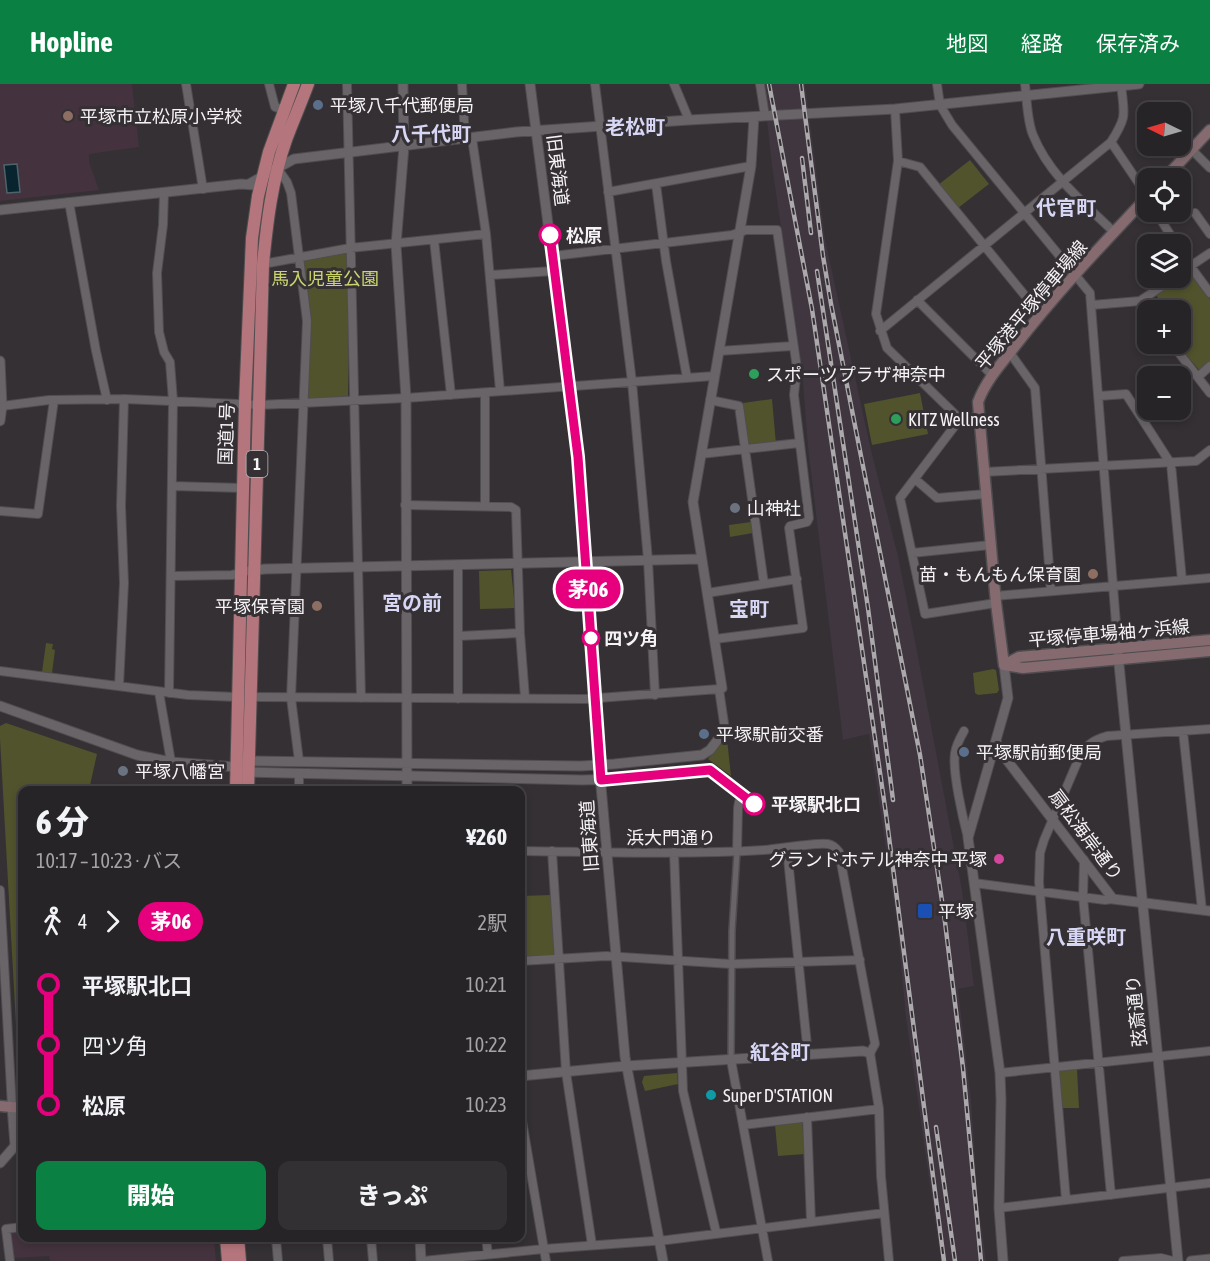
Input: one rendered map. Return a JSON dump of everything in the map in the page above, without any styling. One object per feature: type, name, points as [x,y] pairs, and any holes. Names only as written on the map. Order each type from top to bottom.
[{"type":"highway","name":"国道1号","points":[[241,786],[248,766],[263,264],[284,110],[294,84]]},
{"type":"highway","name":"国道1号","points":[[239,786],[236,767],[237,697],[245,404],[250,265],[257,183],[277,161],[308,84]]},
{"type":"highway","points":[[226,1242],[228,1261]]},
{"type":"highway","points":[[238,1242],[240,1261]]},
{"type":"main road","points":[[1175,168],[1210,130]]},
{"type":"main road","name":"平塚港平塚停車場線","points":[[1004,665],[990,545],[978,402],[992,375],[1040,314],[1137,208]]},
{"type":"main road","name":"平塚停車場袖ヶ浜線","points":[[1118,654],[1210,640]]},
{"type":"main road","name":"平塚停車場袖ヶ浜線","points":[[1004,665],[1019,657],[1210,651]]},
{"type":"street","points":[[186,84],[202,189]]},
{"type":"street","points":[[269,84],[275,106],[284,110]]},
{"type":"street","points":[[347,84],[361,698]]},
{"type":"street","points":[[403,84],[404,146],[396,245],[406,398],[407,786]]},
{"type":"street","points":[[462,84],[486,234],[500,391]]},
{"type":"street","name":"旧東海道","points":[[530,84],[578,457],[606,852],[626,1066],[663,1261]]},
{"type":"street","points":[[595,84],[632,382],[648,560],[655,695]]},
{"type":"street","points":[[674,84],[689,120]]},
{"type":"street","points":[[760,84],[765,116]]},
{"type":"street","points":[[937,84],[940,105],[952,125],[1090,293],[1118,654]]},
{"type":"street","points":[[1025,84],[1032,133],[1063,182],[1114,232]]},
{"type":"street","points":[[257,183],[277,161],[469,138],[689,120],[895,109],[1139,84]]},
{"type":"street","points":[[880,331],[1111,142],[1125,115],[1121,85]]},
{"type":"street","points":[[895,109],[898,160],[876,314],[887,348],[960,419]]},
{"type":"street","points":[[0,706],[137,755],[171,762],[236,767],[298,761],[600,765],[702,755],[710,750],[725,730],[719,689],[722,688],[693,502],[751,166],[754,117]]},
{"type":"street","points":[[1111,142],[1137,182]]},
{"type":"street","points":[[1192,150],[1210,168]]},
{"type":"street","points":[[898,160],[920,167],[1040,314]]},
{"type":"street","points":[[277,161],[288,182],[291,194],[307,321],[291,698],[298,761]]},
{"type":"street","points":[[609,192],[751,166]]},
{"type":"street","points":[[0,210],[257,183],[272,193]]},
{"type":"street","points":[[656,184],[687,378]]},
{"type":"street","points":[[164,193],[157,273],[159,332],[164,352],[170,362],[173,401],[169,693]]},
{"type":"street","points":[[69,202],[107,400]]},
{"type":"street","points":[[1195,213],[1210,234]]},
{"type":"street","points":[[553,256],[739,234],[746,230],[777,230],[796,368],[794,394],[809,518],[806,523],[789,527],[803,628],[715,639]]},
{"type":"street","points":[[263,264],[350,248],[486,234]]},
{"type":"street","points":[[434,240],[451,395]]},
{"type":"street","points":[[1191,266],[1210,253]]},
{"type":"street","points":[[1191,268],[1210,293]]},
{"type":"street","points":[[490,275],[554,271]]},
{"type":"street","points":[[1141,300],[1159,288]]},
{"type":"street","points":[[917,300],[992,375]]},
{"type":"street","points":[[1092,305],[1137,301]]},
{"type":"street","points":[[719,351],[793,346]]},
{"type":"street","points":[[1010,353],[1035,388],[1051,591]]},
{"type":"street","points":[[1180,354],[1210,393]]},
{"type":"street","points":[[0,361],[2,406],[0,421]]},
{"type":"street","points":[[1198,377],[1210,366]]},
{"type":"street","points":[[2,406],[54,400],[124,399],[259,405],[355,401],[714,376]]},
{"type":"street","points":[[485,393],[485,506]]},
{"type":"street","points":[[1099,396],[1126,394],[1172,464],[1182,580]]},
{"type":"street","points":[[119,686],[124,583],[121,506],[124,399]]},
{"type":"street","points":[[0,511],[39,514],[54,400]]},
{"type":"street","points":[[710,400],[739,406],[764,584]]},
{"type":"street","points":[[978,417],[960,419],[900,498],[925,614],[996,599],[1051,591],[1113,588],[1210,578]]},
{"type":"street","points":[[701,454],[799,443]]},
{"type":"street","points":[[984,472],[1172,464],[1196,461],[1210,450]]},
{"type":"street","points":[[915,479],[937,498],[986,494]]},
{"type":"street","points":[[172,486],[243,488]]},
{"type":"street","points":[[405,505],[511,507],[516,510],[520,633],[525,698]]},
{"type":"street","points":[[912,553],[990,545]]},
{"type":"street","points":[[172,576],[241,573],[254,570],[702,559]]},
{"type":"street","points":[[458,565],[458,699]]},
{"type":"street","points":[[707,593],[797,579]]},
{"type":"street","points":[[459,636],[520,633]]},
{"type":"street","name":"弦斎通り","points":[[1118,654],[1170,1188],[1175,1261]]},
{"type":"street","points":[[968,838],[1008,698],[1004,665]]},
{"type":"street","points":[[0,671],[159,692],[237,697]]},
{"type":"street","points":[[250,697],[595,699],[719,689]]},
{"type":"street","points":[[159,692],[171,762]]},
{"type":"street","points":[[1066,1200],[1040,893],[1040,853],[1084,748],[1101,738],[1210,729]]},
{"type":"street","points":[[964,731],[954,756],[962,816],[968,838],[1000,1073],[1002,1100],[999,1208],[1003,1261]]},
{"type":"street","points":[[1183,731],[1206,910]]},
{"type":"street","name":"扇松海岸通り","points":[[996,741],[1000,751],[1113,899],[1206,910]]},
{"type":"street","points":[[220,766],[231,773],[238,786]]},
{"type":"street","points":[[248,766],[299,773],[601,780],[710,770],[754,804],[759,803]]},
{"type":"street","points":[[299,773],[299,786]]},
{"type":"street","points":[[744,797],[739,802],[738,808],[731,964],[731,1060],[768,1261]]},
{"type":"street","name":"浜大門通り","points":[[525,851],[737,852],[826,844],[839,852],[875,1044],[870,1053],[879,1109],[881,1176],[889,1261]]},
{"type":"street","points":[[787,849],[808,1055]]},
{"type":"street","points":[[552,851],[566,1072],[592,1245]]},
{"type":"street","points":[[674,852],[683,1091],[716,1232]]},
{"type":"street","points":[[1084,860],[1083,897],[1111,1195]]},
{"type":"street","points":[[974,883],[1040,893],[1113,899]]},
{"type":"street","points":[[0,890],[15,1146]]},
{"type":"street","points":[[525,962],[606,956],[731,964],[860,960]]},
{"type":"street","points":[[525,1076],[626,1066],[863,1051],[870,1053]]},
{"type":"street","points":[[1000,1073],[1210,1051]]},
{"type":"street","points":[[743,1125],[879,1109]]},
{"type":"street","points":[[807,1117],[811,1222]]},
{"type":"street","points":[[525,1138],[546,1261]]},
{"type":"street","points":[[0,1163],[18,1143]]},
{"type":"street","points":[[999,1208],[1210,1183]]},
{"type":"street","points":[[420,1242],[422,1261],[658,1240],[885,1213]]},
{"type":"street","points":[[10,1261],[3,1226],[18,1227]]},
{"type":"street","points":[[276,1242],[278,1261]]},
{"type":"street","points":[[327,1242],[329,1261]]},
{"type":"street","points":[[371,1242],[373,1261]]},
{"type":"street","points":[[486,1242],[488,1254]]},
{"type":"street","points":[[1124,1261],[1161,1258],[1175,1261]]},
{"type":"street","points":[[1191,1261],[1210,1259]]},
{"type":"shaded area","name":"平塚市立松原小学校","points":[[0,84],[132,84],[139,147],[89,154],[89,162],[99,190],[0,201]]},
{"type":"shaded area","points":[[763,84],[805,84],[825,239],[870,446],[898,556],[916,646],[962,890],[974,986],[958,989],[971,1100],[978,1202],[986,1261],[941,1261],[906,1018],[897,923],[869,734],[843,740],[808,447],[802,369],[772,166]]},
{"type":"shaded area","points":[[18,1230],[18,1242],[214,1242],[216,1261],[50,1261],[49,1256],[14,1258],[12,1231]]},
{"type":"green space","points":[[970,160],[989,184],[958,208],[938,185]]},
{"type":"green space","name":"馬入児童公園","points":[[350,248],[348,400],[306,400],[307,321],[299,258]]},
{"type":"green space","points":[[1191,274],[1210,299],[1210,362],[1200,371],[1186,354],[1191,354],[1191,300],[1159,300],[1156,295],[1167,288],[1191,288]]},
{"type":"green space","name":"KITZ Wellness","points":[[920,393],[928,434],[872,445],[864,404]]},
{"type":"green space","points":[[772,399],[776,444],[747,447],[743,403]]},
{"type":"green space","points":[[751,522],[753,533],[730,537],[729,525]]},
{"type":"green space","points":[[511,570],[515,608],[480,609],[479,571]]},
{"type":"green space","points":[[46,643],[53,644],[52,649],[55,650],[52,673],[42,672]]},
{"type":"green space","points":[[996,670],[999,690],[997,693],[978,695],[975,693],[973,673]]},
{"type":"green space","points":[[6,723],[97,754],[90,786],[18,786],[18,1060],[0,739],[0,726]]},
{"type":"green space","points":[[727,739],[731,776],[708,759]]},
{"type":"green space","points":[[551,895],[553,957],[525,958],[525,896]]},
{"type":"green space","points":[[1077,1069],[1079,1108],[1061,1108],[1059,1071]]},
{"type":"green space","points":[[677,1073],[678,1084],[645,1091],[642,1082],[644,1076]]},
{"type":"green space","points":[[802,1122],[805,1154],[778,1156],[775,1125]]},
{"type":"water","points":[[17,164],[20,192],[7,193],[4,165]]},
{"type":"railway","points":[[769,84],[812,309],[886,814],[944,1261]]},
{"type":"railway","points":[[801,84],[831,304],[920,755],[944,914],[963,1068],[981,1261]]},
{"type":"railway","points":[[802,158],[811,233]]},
{"type":"railway","points":[[817,271],[868,608],[893,800]]},
{"type":"railway","points":[[936,1127],[955,1261]]},
{"type":"bus line","name":"茅06","points":[[550,235],[578,457],[601,780],[705,769],[715,772],[754,804]]},
{"type":"place","name":"平塚八千代郵便局","points":[[318,105]]},
{"type":"place","name":"平塚市立松原小学校","points":[[68,116]]},
{"type":"place","name":"松原","points":[[550,235]]},
{"type":"place","name":"スポーツプラザ神奈中","points":[[754,374]]},
{"type":"place","name":"KITZ Wellness","points":[[896,419]]},
{"type":"place","name":"山神社","points":[[735,508]]},
{"type":"place","name":"苗・もんもん保育園","points":[[1093,574]]},
{"type":"place","name":"平塚保育園","points":[[317,606]]},
{"type":"place","name":"四ツ角","points":[[591,638]]},
{"type":"place","name":"平塚駅前交番","points":[[704,734]]},
{"type":"place","name":"平塚駅前郵便局","points":[[964,752]]},
{"type":"place","name":"平塚八幡宮","points":[[123,771]]},
{"type":"place","name":"平塚駅北口","points":[[754,804]]},
{"type":"place","name":"グランドホテル神奈中 平塚","points":[[999,859]]},
{"type":"place","name":"平塚","points":[[925,911]]},
{"type":"place","name":"Super D'STATION","points":[[711,1095]]},
{"type":"district","name":"老松町","points":[[635,126]]},
{"type":"district","name":"八千代町","points":[[431,133]]},
{"type":"district","name":"代官町","points":[[1066,207]]},
{"type":"district","name":"宮の前","points":[[412,602]]},
{"type":"district","name":"宝町","points":[[749,608]]},
{"type":"district","name":"八重咲町","points":[[1086,936]]},
{"type":"district","name":"紅谷町","points":[[780,1051]]}]
